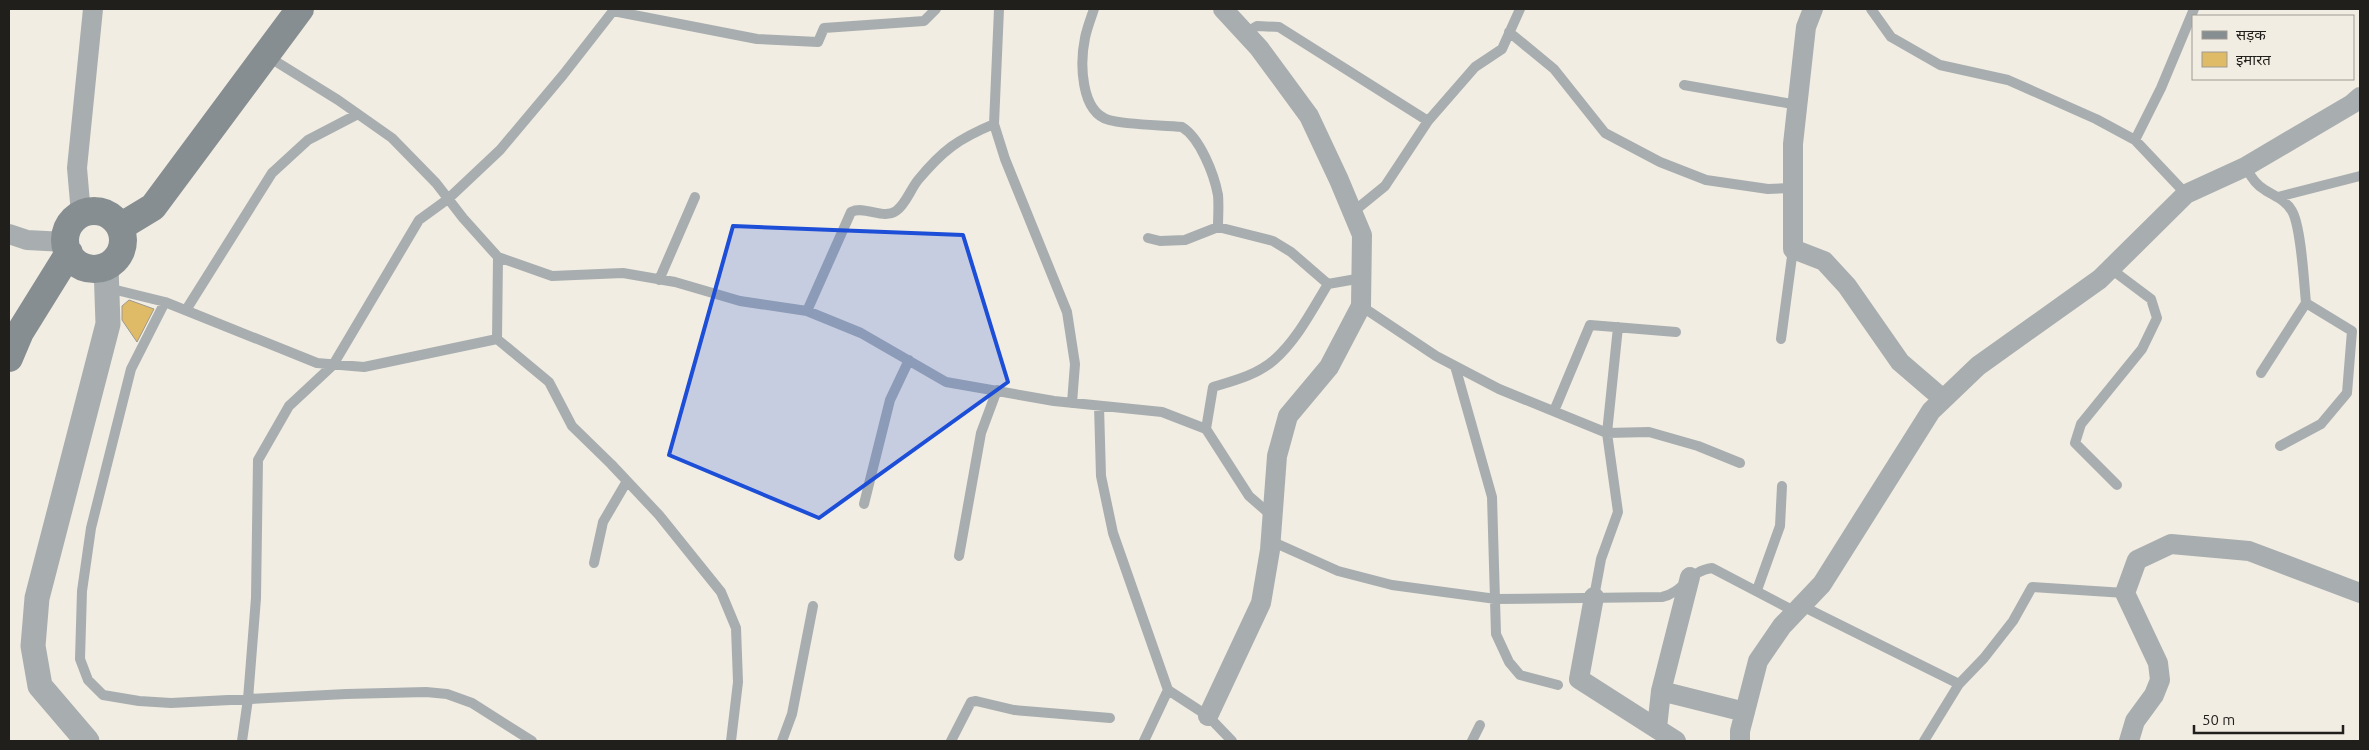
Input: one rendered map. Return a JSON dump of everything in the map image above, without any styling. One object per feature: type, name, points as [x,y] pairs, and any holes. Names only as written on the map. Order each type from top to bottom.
[{"type":"main road","points":[[120,227],[153,207],[300,9]]},
{"type":"main road","points":[[9,358],[20,332],[67,248],[67,230],[72,221],[81,214],[92,211],[103,212],[113,218],[120,227],[123,238],[122,249],[106,277],[96,269],[84,267],[75,262],[67,248]]},
{"type":"street","points":[[81,214],[77,168],[93,9]]},
{"type":"street","points":[[1208,716],[1261,603],[1270,541],[1277,456],[1288,416],[1329,367],[1361,306],[1362,278],[1362,235],[1309,116],[1259,48],[1223,9]]},
{"type":"street","points":[[1813,9],[1806,27],[1793,144],[1792,249],[1824,261],[1847,286],[1900,362],[1943,399]]},
{"type":"street","points":[[1740,741],[1740,731],[1758,662],[1782,626],[1822,584],[1931,411],[1978,366],[2100,280],[2186,194],[2245,167],[2352,104],[2360,97]]},
{"type":"street","points":[[9,234],[27,240],[67,248]]},
{"type":"street","points":[[87,741],[40,686],[33,646],[37,598],[108,324],[106,277]]},
{"type":"street","points":[[2129,741],[2135,722],[2154,695],[2160,680],[2158,663],[2125,593],[2137,560],[2171,544],[2249,551],[2360,593]]},
{"type":"street","points":[[1657,728],[1661,691],[1690,577]]},
{"type":"street","points":[[1594,598],[1579,679],[1676,741]]},
{"type":"street","points":[[1661,691],[1745,712]]},
{"type":"lane","points":[[242,741],[248,699],[256,598],[258,460],[289,406],[333,365],[419,220],[448,199],[500,150],[564,75],[614,10],[758,39],[818,42],[824,28],[924,21],[936,9]]},
{"type":"lane","points":[[999,9],[994,124],[1005,159],[1067,312],[1075,364],[1072,403]]},
{"type":"lane","points":[[1094,9],[1085,39],[1084,77],[1086,98],[1095,111],[1108,120],[1182,127],[1192,133],[1202,150],[1218,195],[1218,227]]},
{"type":"lane","points":[[1353,212],[1385,186],[1428,121],[1475,67],[1502,49],[1520,9]]},
{"type":"lane","points":[[1871,9],[1891,37],[1940,65],[2008,80],[2096,119],[2135,140],[2186,194]]},
{"type":"lane","points":[[2135,140],[2161,88],[2194,9]]},
{"type":"lane","points":[[1245,33],[1257,26],[1279,27],[1428,121]]},
{"type":"lane","points":[[1509,32],[1554,69],[1605,133],[1660,162],[1706,180],[1768,189],[1793,188]]},
{"type":"lane","points":[[266,55],[392,138],[436,183],[498,257],[552,276],[623,273],[675,282],[740,302],[807,311],[861,333],[946,382],[1072,403],[1162,412],[1206,430],[1249,496],[1272,516]]},
{"type":"lane","points":[[1684,85],[1798,105]]},
{"type":"lane","points":[[186,310],[272,172],[308,140],[358,114]]},
{"type":"lane","points":[[807,311],[851,212],[856,209],[889,214],[897,211],[917,182],[946,149],[968,135],[994,124]]},
{"type":"lane","points":[[2245,167],[2254,182],[2278,197],[2292,210],[2297,225],[2306,303],[2261,373]]},
{"type":"lane","points":[[2278,197],[2360,176]]},
{"type":"lane","points":[[659,280],[695,197]]},
{"type":"lane","points":[[1148,238],[1160,241],[1185,240],[1218,227],[1273,241],[1291,252],[1328,284]]},
{"type":"lane","points":[[1781,339],[1792,249]]},
{"type":"lane","points":[[497,339],[498,257]]},
{"type":"lane","points":[[2111,268],[2150,299],[2158,318],[2142,349],[2081,424],[2075,443],[2117,485]]},
{"type":"lane","points":[[106,277],[317,363],[364,367],[497,339]]},
{"type":"lane","points":[[1206,430],[1213,387],[1242,378],[1273,361],[1296,336],[1328,284],[1362,278]]},
{"type":"lane","points":[[165,302],[131,369],[91,528],[82,591],[80,659],[88,680],[103,696],[171,703],[426,692],[447,694],[472,703],[532,741]]},
{"type":"lane","points":[[2280,446],[2321,424],[2347,393],[2356,330],[2306,303]]},
{"type":"lane","points":[[1361,306],[1455,366],[1499,389],[1607,433],[1649,432],[1698,446],[1740,462]]},
{"type":"lane","points":[[1554,411],[1590,325],[1676,332]]},
{"type":"lane","points":[[1594,598],[1601,559],[1618,512],[1607,433],[1618,327]]},
{"type":"lane","points":[[497,339],[548,382],[572,426],[659,515],[721,592],[736,628],[738,682],[731,741]]},
{"type":"lane","points":[[864,504],[890,400],[909,360]]},
{"type":"lane","points":[[1455,366],[1492,497],[1496,634],[1509,662],[1520,674],[1558,686]]},
{"type":"lane","points":[[959,556],[981,433],[998,390]]},
{"type":"lane","points":[[1099,406],[1101,476],[1113,533],[1168,690],[1208,716],[1232,741]]},
{"type":"lane","points":[[594,563],[603,522],[627,481]]},
{"type":"lane","points":[[1757,590],[1780,526],[1782,486]]},
{"type":"lane","points":[[1270,541],[1338,570],[1392,585],[1496,599],[1672,595],[1690,577],[1704,568],[1712,568],[1959,684]]},
{"type":"lane","points":[[1924,741],[1959,684],[1984,658],[2013,621],[2032,587],[2125,593]]},
{"type":"lane","points":[[782,741],[792,714],[813,606]]},
{"type":"lane","points":[[1144,741],[1168,690]]},
{"type":"lane","points":[[952,741],[971,702],[976,701],[987,702],[1014,710],[1110,718]]},
{"type":"lane","points":[[1472,741],[1480,725]]},
{"type":"highlighted area","points":[[733,226],[963,235],[1008,382],[819,518],[669,455]]},
{"type":"building","points":[[129,300],[154,309],[137,342],[122,320],[122,306]]}]
